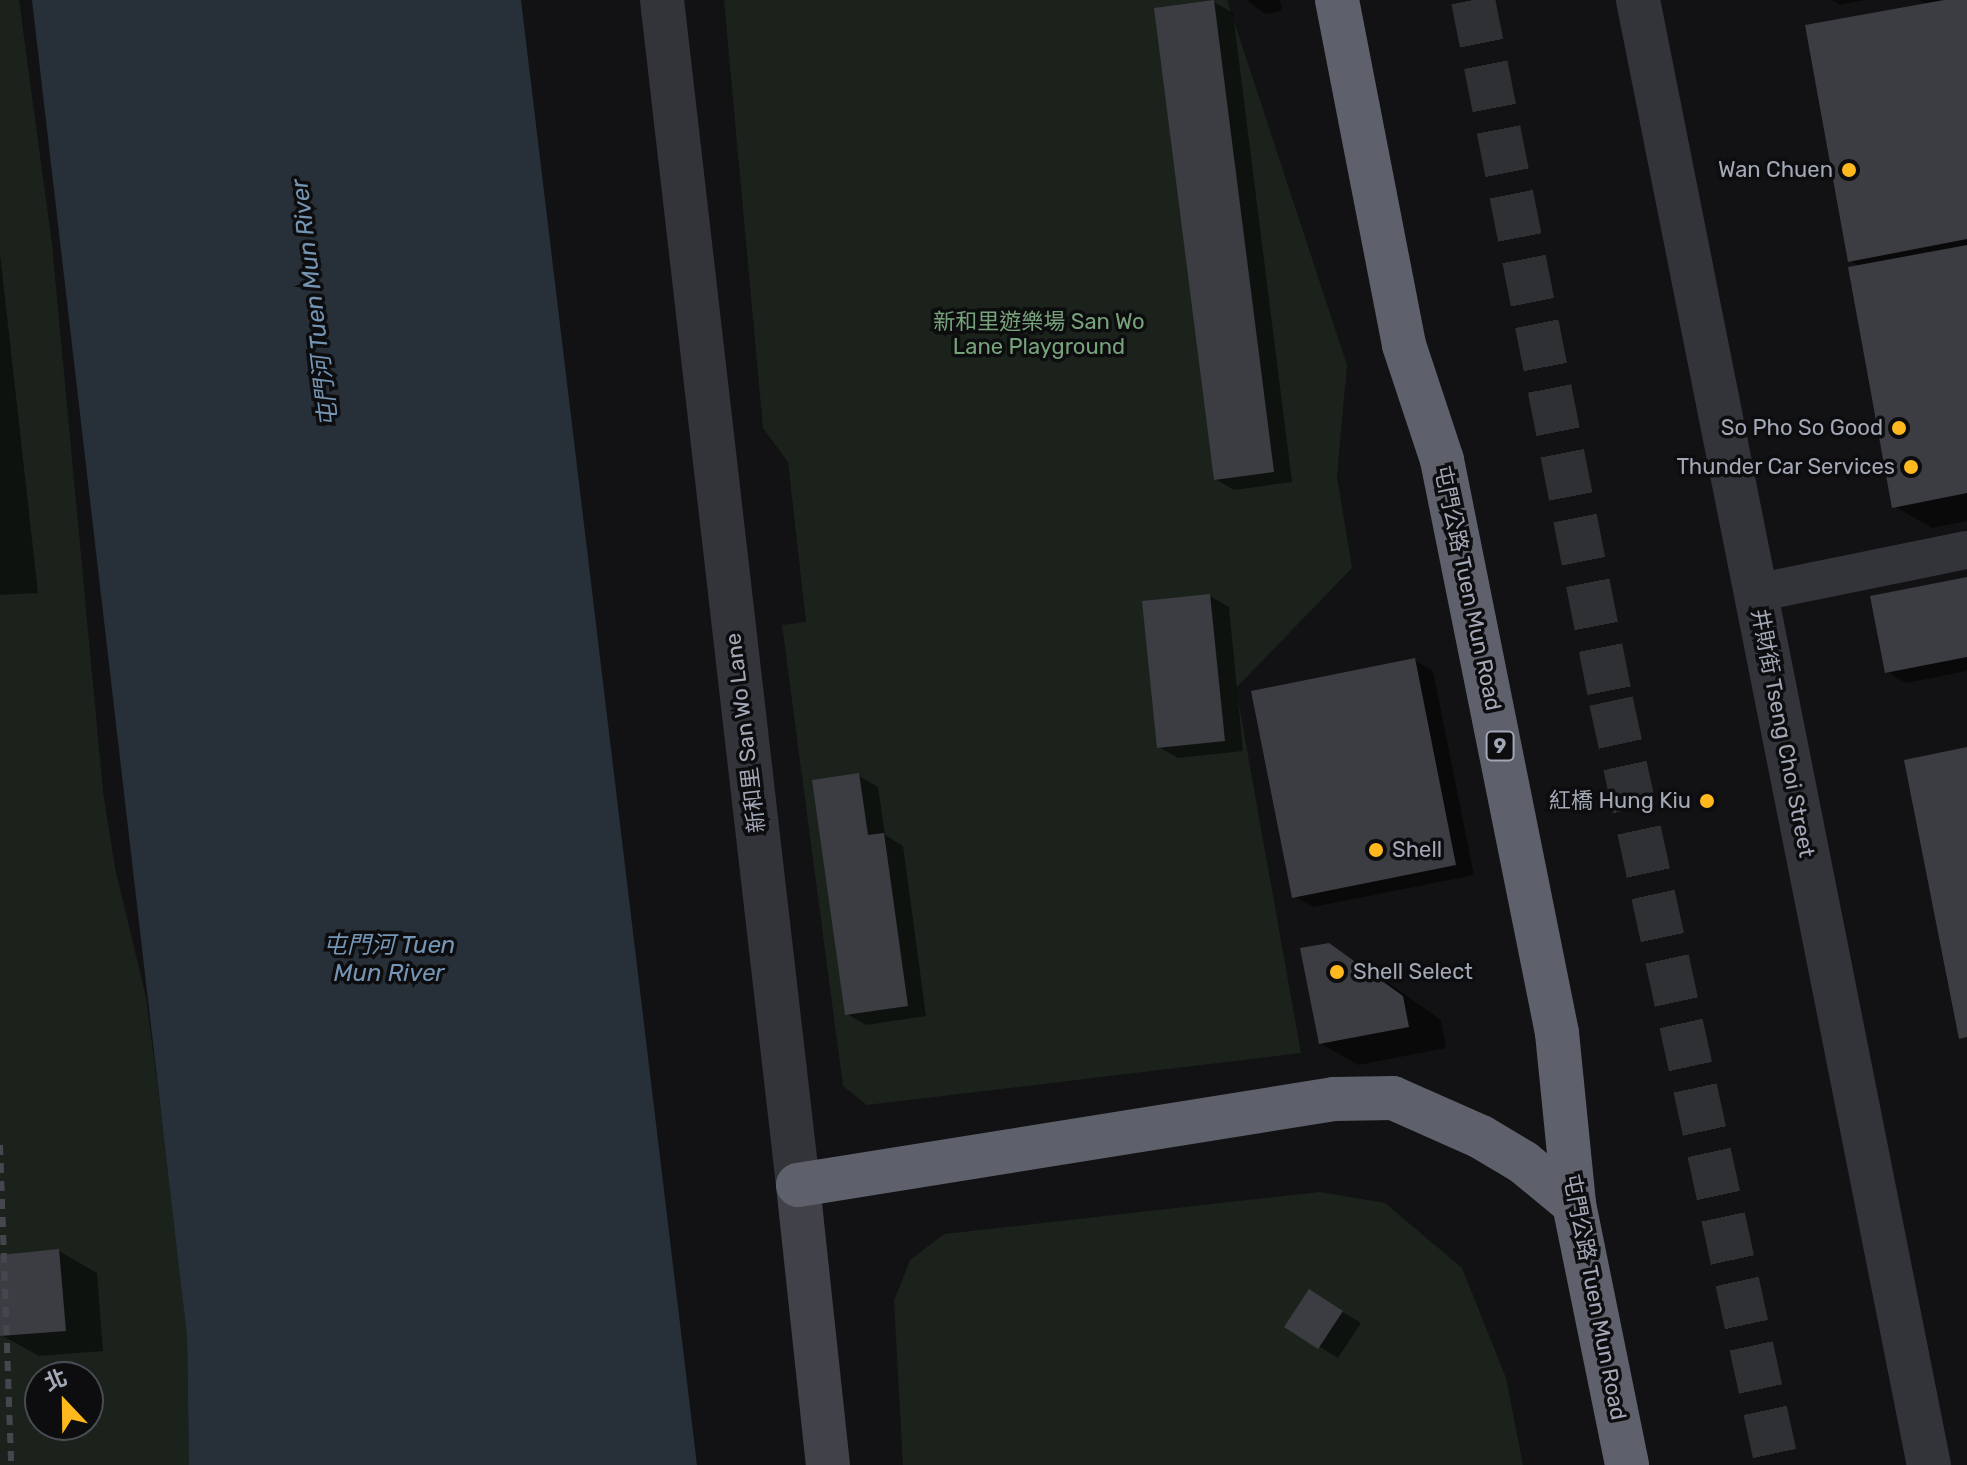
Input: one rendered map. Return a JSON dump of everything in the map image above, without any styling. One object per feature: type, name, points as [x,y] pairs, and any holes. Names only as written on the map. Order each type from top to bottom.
[{"type":"highway","name":"屯門公路 Tuen Mun Road","points":[[1337,0],[1404,345],[1442,460],[1557,1033],[1574,1204],[1627,1465]]},
{"type":"highway","points":[[798,1185],[1334,1099],[1393,1098],[1491,1143],[1523,1162],[1574,1204]]},
{"type":"street","name":"新和里 San Wo Lane","points":[[662,0],[828,1465]]},
{"type":"street","name":"井財街 Tseng Choi Street","points":[[1638,0],[1929,1465]]},
{"type":"lane","points":[[1755,593],[1967,550]]},
{"type":"green space","points":[[0,0],[19,0],[52,244],[103,791],[115,868],[146,997],[171,1190],[187,1336],[189,1465],[0,1465]]},
{"type":"green space","name":"新和里遊樂場 San Wo Lane Playground","points":[[724,0],[1227,0],[1347,365],[1337,476],[1352,568],[1236,688],[1301,1053],[867,1105],[843,1086],[782,625],[806,622],[788,462],[763,428]]},
{"type":"green space","points":[[1320,1192],[1385,1203],[1462,1268],[1506,1378],[1523,1465],[903,1465],[894,1301],[910,1260],[944,1234]]},
{"type":"water","name":"屯門河 Tuen Mun River","points":[[32,0],[521,0],[697,1465],[189,1465],[187,1336]]},
{"type":"building","points":[[1214,0],[1274,472],[1214,480],[1154,8]]},
{"type":"building","points":[[1944,0],[1967,0],[1967,239],[1848,262],[1805,25]]},
{"type":"building","points":[[1967,245],[1967,493],[1892,508],[1848,267]]},
{"type":"building","points":[[1967,577],[1967,657],[1885,673],[1870,596]]},
{"type":"building","points":[[1210,594],[1225,741],[1157,748],[1142,601]]},
{"type":"building","points":[[1415,658],[1456,865],[1292,898],[1251,691]]},
{"type":"building","points":[[1967,747],[1967,1037],[1959,1039],[1904,760]]},
{"type":"building","points":[[859,773],[868,835],[884,833],[908,1006],[845,1015],[812,780]]},
{"type":"building","name":"Shell Select","points":[[1329,943],[1403,996],[1409,1027],[1319,1044],[1300,948]]},
{"type":"building","points":[[59,1249],[66,1331],[0,1336],[0,1255]]},
{"type":"building","points":[[1309,1289],[1343,1311],[1318,1349],[1284,1327]]},
{"type":"tunnel","points":[[1473,0],[1611,701],[1777,1465]]},
{"type":"railway","points":[[0,1145],[11,1465]]},
{"type":"place","name":"Wan Chuen","points":[[1849,170]]},
{"type":"place","name":"So Pho So Good","points":[[1899,428]]},
{"type":"place","name":"Thunder Car Services","points":[[1911,467]]},
{"type":"place","name":"紅橋 Hung Kiu","points":[[1707,801]]},
{"type":"place","name":"Shell","points":[[1376,850]]},
{"type":"place","name":"Shell Select","points":[[1337,972]]}]
